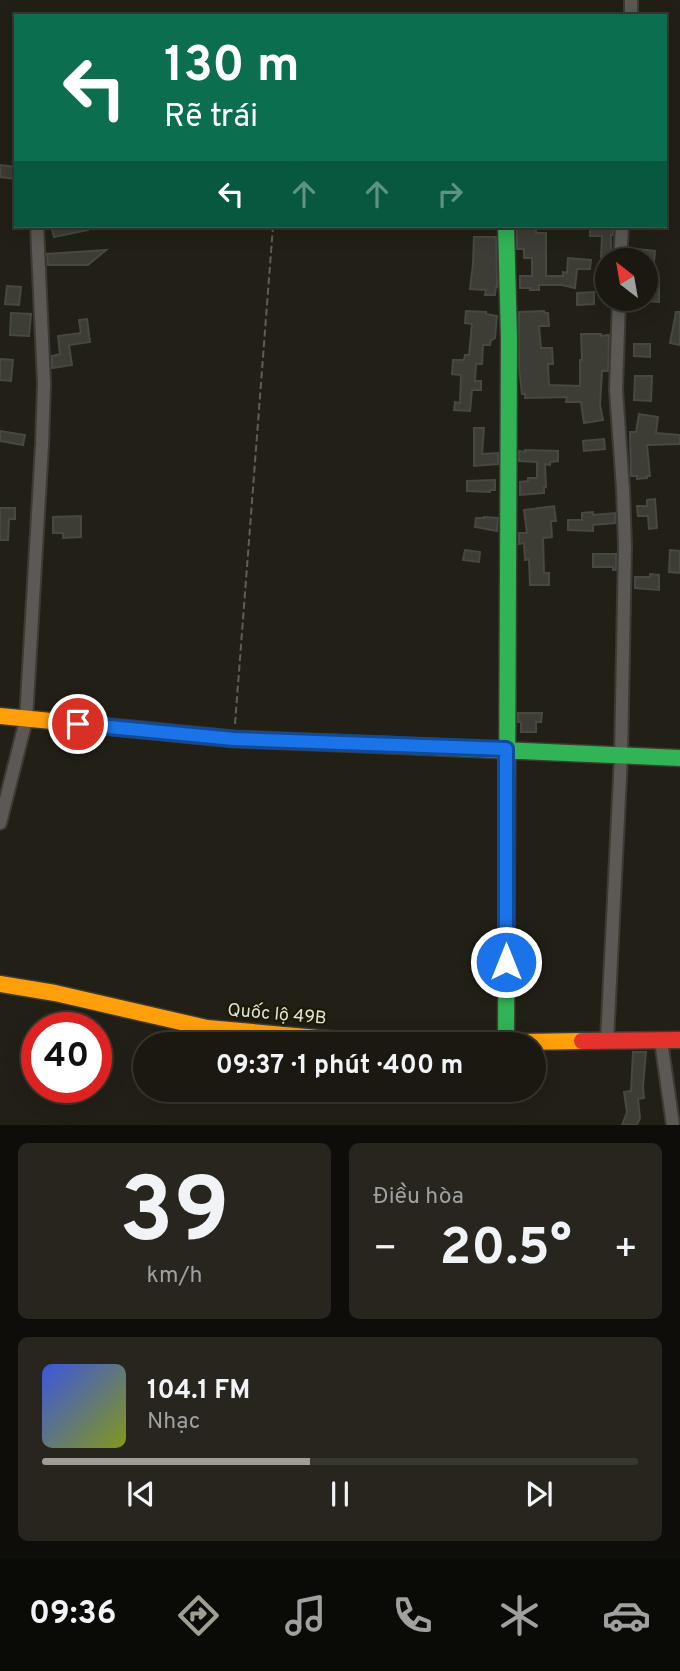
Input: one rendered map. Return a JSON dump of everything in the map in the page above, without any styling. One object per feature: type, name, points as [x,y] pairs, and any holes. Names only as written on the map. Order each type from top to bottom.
[{"type":"street","points":[[0,824],[26,720],[44,384],[37,228]]},
{"type":"street","points":[[506,228],[509,350],[506,1032]]},
{"type":"street","points":[[621,248],[622,228]]},
{"type":"street","points":[[607,1041],[621,756],[625,546],[616,390],[619,312]]},
{"type":"street","points":[[0,716],[234,739],[680,758]]},
{"type":"street","name":"Quốc lộ 49B","points":[[0,985],[55,993],[207,1028],[252,1032]]},
{"type":"street","name":"Quốc lộ 49B","points":[[546,1042],[680,1040]]},
{"type":"street","points":[[661,1041],[673,1125]]},
{"type":"path","points":[[234,739],[273,228]]},
{"type":"building","points":[[0,165],[14,167],[14,179],[0,177]]},
{"type":"building","points":[[52,228],[88,228],[88,230],[54,237]]},
{"type":"building","points":[[517,228],[536,228],[536,233],[546,233],[546,276],[563,276],[563,272],[567,273],[568,258],[591,260],[590,269],[577,269],[575,288],[539,285],[539,290],[520,288],[520,276],[532,276],[532,258],[524,258],[524,249],[517,249]]},
{"type":"building","points":[[590,228],[613,228],[611,248],[601,248],[602,236],[590,236]]},
{"type":"building","points":[[474,237],[496,237],[495,295],[485,295],[486,290],[470,289]]},
{"type":"building","points":[[106,250],[88,265],[48,265],[47,254]]},
{"type":"building","points":[[7,286],[21,287],[19,305],[5,304]]},
{"type":"building","points":[[594,292],[594,304],[577,305],[577,293]]},
{"type":"building","points":[[466,311],[486,312],[497,316],[495,338],[490,345],[483,345],[482,364],[476,364],[475,381],[481,381],[481,390],[472,390],[470,411],[454,410],[455,402],[460,403],[461,375],[452,374],[453,360],[464,360],[465,355],[469,355],[472,324],[465,323]]},
{"type":"building","points":[[519,312],[548,313],[549,326],[539,326],[541,348],[552,348],[553,364],[548,364],[549,385],[580,386],[581,334],[609,335],[608,371],[602,371],[600,405],[603,420],[584,423],[581,402],[566,402],[567,397],[525,398],[525,394],[522,394]]},
{"type":"building","points":[[676,312],[680,312],[680,345],[670,343]]},
{"type":"building","points":[[11,313],[31,314],[29,336],[10,335]]},
{"type":"building","points":[[87,319],[90,342],[69,345],[72,365],[52,368],[52,356],[60,354],[58,336],[81,333],[79,320]]},
{"type":"building","points":[[634,344],[650,344],[650,357],[634,356]]},
{"type":"building","points":[[0,359],[13,360],[11,381],[0,380]]},
{"type":"building","points":[[635,376],[652,376],[651,401],[634,400]]},
{"type":"building","points":[[639,414],[658,417],[656,433],[680,435],[680,444],[647,445],[650,476],[637,479],[637,476],[631,476],[630,432],[636,432]]},
{"type":"building","points":[[474,428],[484,428],[482,454],[498,453],[498,464],[474,466]]},
{"type":"building","points":[[0,431],[25,435],[23,445],[0,441]]},
{"type":"building","points":[[604,439],[605,449],[584,451],[583,441]]},
{"type":"building","points":[[519,451],[558,451],[558,461],[545,464],[544,493],[520,495],[520,482],[537,478],[537,462],[519,461]]},
{"type":"building","points":[[495,480],[495,490],[490,492],[467,491],[467,481]]},
{"type":"building","points":[[655,499],[657,528],[649,529],[648,516],[638,516],[637,506],[647,506],[647,500]]},
{"type":"building","points":[[554,506],[556,521],[551,521],[552,537],[543,538],[544,573],[549,573],[549,585],[530,585],[529,559],[525,560],[524,543],[519,544],[519,533],[527,533],[524,510]]},
{"type":"building","points":[[0,508],[15,508],[15,519],[9,519],[8,540],[0,540]]},
{"type":"building","points":[[593,512],[593,515],[615,513],[615,523],[593,525],[593,531],[568,530],[568,520],[582,520],[582,513]]},
{"type":"building","points":[[81,516],[81,537],[63,538],[63,533],[53,533],[53,517]]},
{"type":"building","points":[[476,518],[498,518],[497,531],[475,527]]},
{"type":"building","points":[[465,550],[480,552],[479,562],[463,560]]},
{"type":"building","points":[[670,550],[680,551],[680,573],[669,572]]},
{"type":"building","points":[[593,554],[616,554],[616,570],[613,570],[613,567],[593,567]]},
{"type":"building","points":[[650,574],[659,575],[659,590],[635,588],[635,577],[650,577]]},
{"type":"building","points":[[518,713],[542,713],[541,722],[536,722],[536,732],[521,732]]},
{"type":"building","points":[[633,1052],[646,1052],[644,1098],[638,1099],[640,1118],[637,1125],[622,1125],[627,1112],[624,1092],[631,1091]]},
{"type":"traffic: fast","points":[[506,228],[509,338],[506,1032]]},
{"type":"traffic: fast","points":[[387,745],[680,758]]},
{"type":"traffic: slow","points":[[0,716],[234,739],[387,745]]},
{"type":"traffic: slow","points":[[0,984],[55,993],[207,1028],[385,1044],[582,1041]]},
{"type":"traffic: jam","points":[[582,1041],[680,1040]]},
{"type":"route","points":[[78,724],[234,739],[506,749],[506,962]]}]
